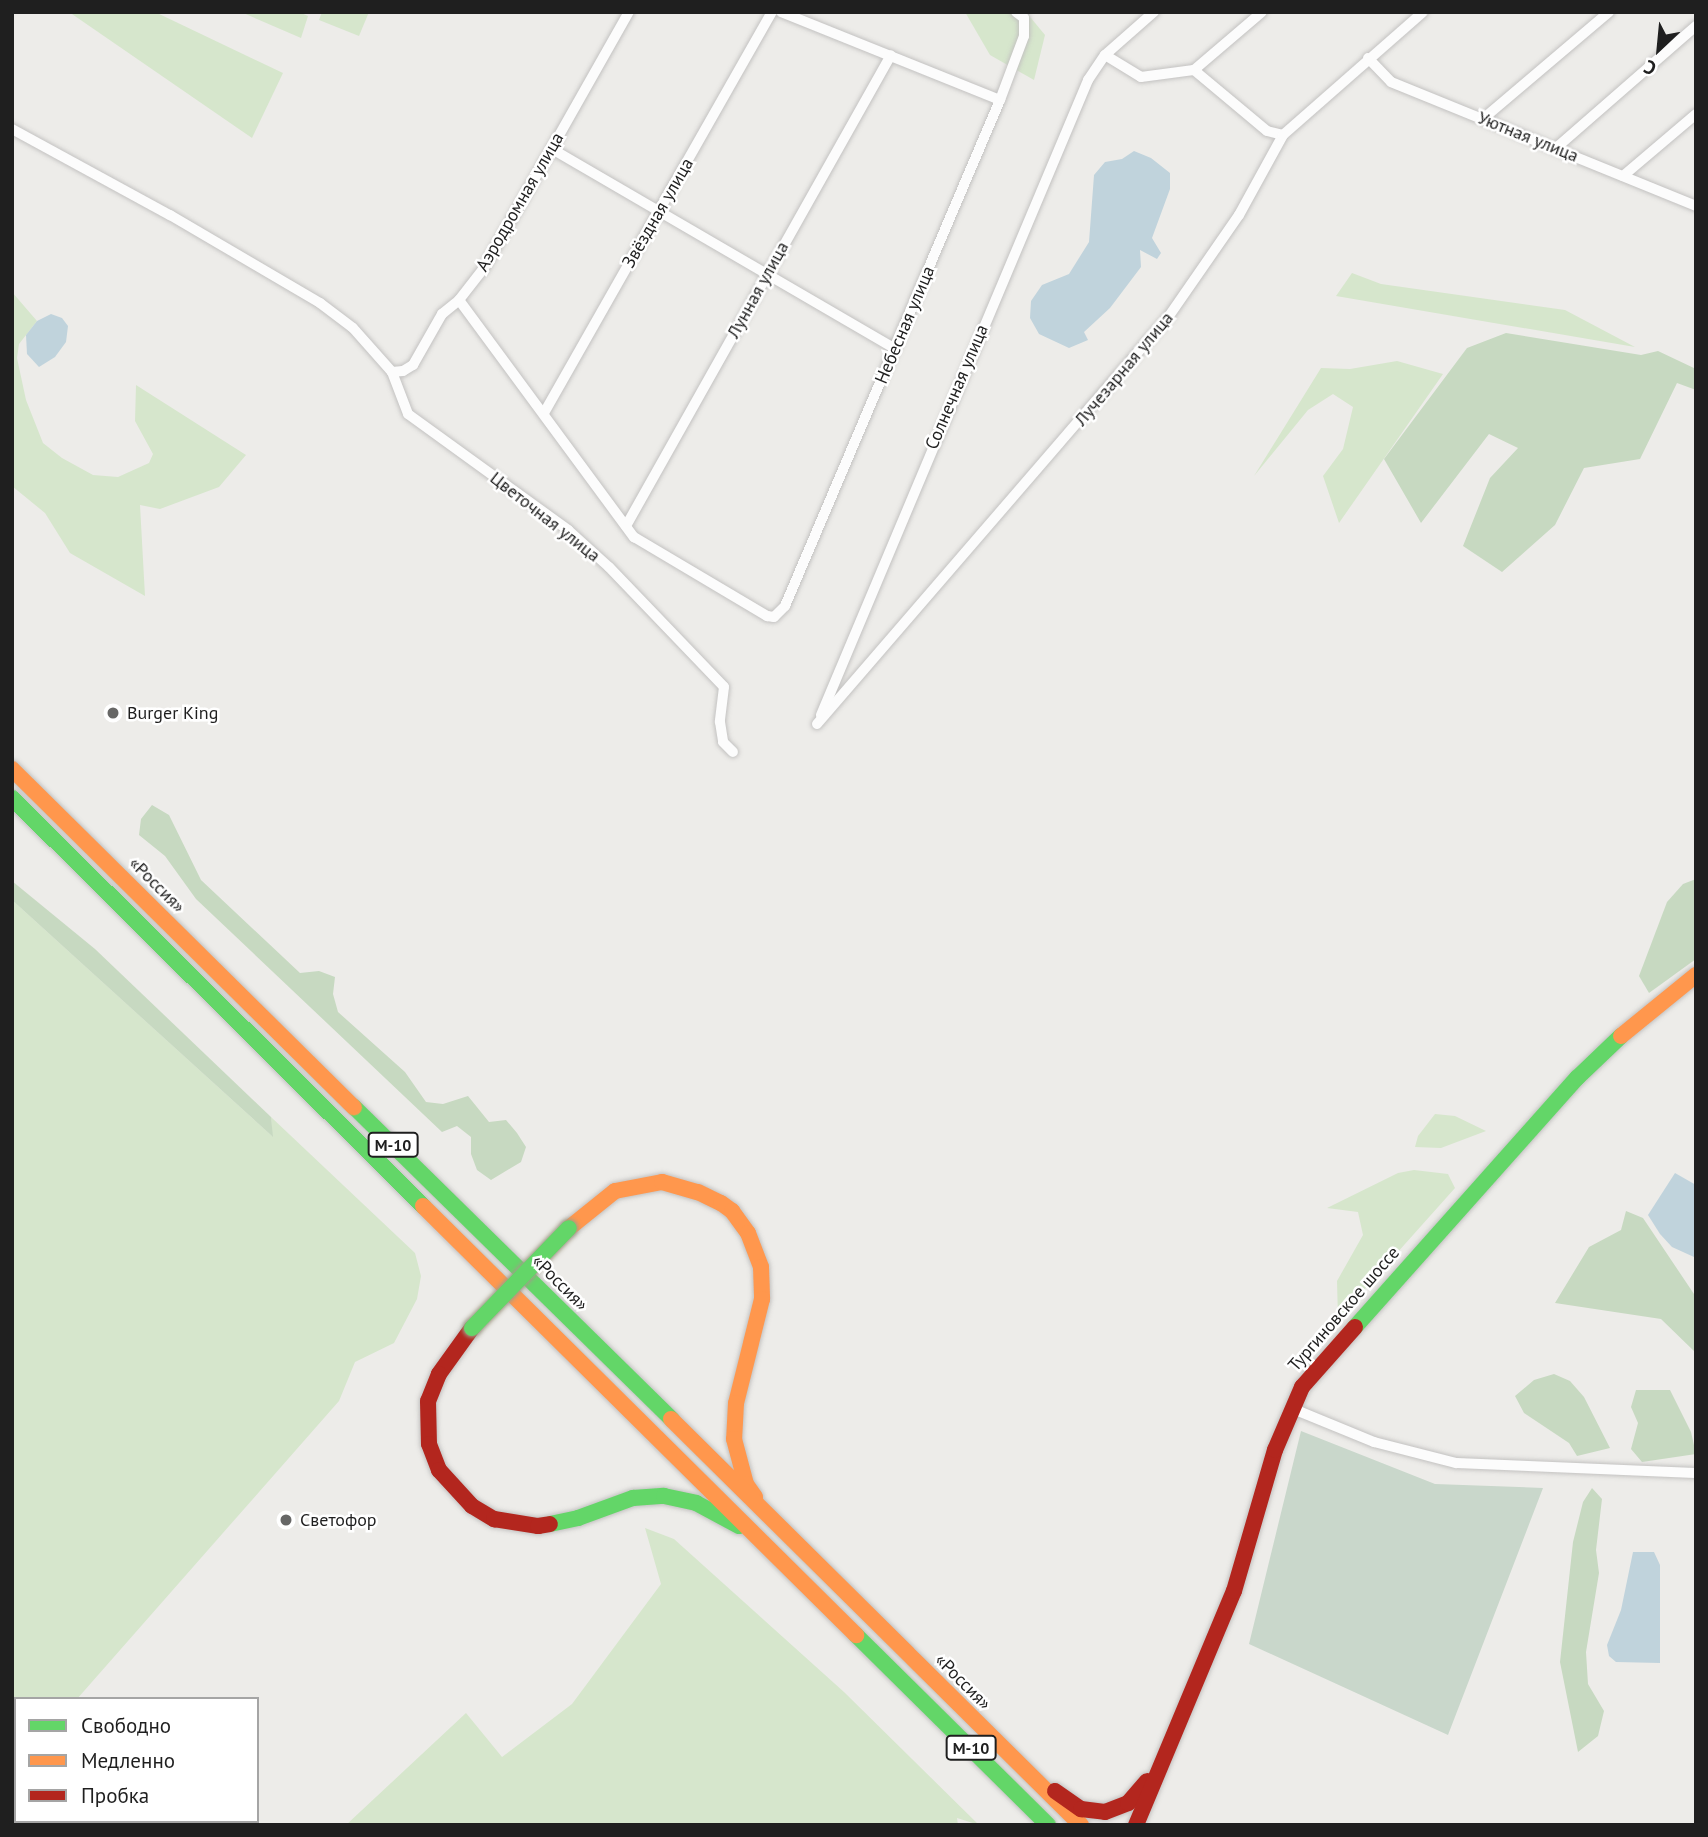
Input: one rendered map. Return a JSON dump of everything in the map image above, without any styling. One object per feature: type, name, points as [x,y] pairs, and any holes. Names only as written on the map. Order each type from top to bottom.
[{"type":"main road","name":"«Россия»","points":[[12,769],[1080,1825]]},
{"type":"main road","name":"М-10","points":[[12,798],[1047,1824]]},
{"type":"main road","name":"Тургиновское шоссе","points":[[1136,1825],[1234,1591],[1291,1408],[1316,1368],[1577,1078],[1618,1038],[1696,975]]},
{"type":"main road","points":[[760,1539],[716,1511],[680,1497],[634,1498],[578,1518],[538,1526],[495,1519],[472,1506],[452,1488],[435,1463],[426,1418],[428,1401],[439,1374],[472,1328],[569,1228],[615,1191],[662,1182],[698,1192],[732,1211],[748,1233],[761,1267],[762,1299],[736,1403],[734,1439],[746,1484],[774,1522]]},
{"type":"main road","name":"Тургиновское шоссе","points":[[1028,1773],[1081,1809],[1105,1812],[1121,1808],[1135,1798],[1162,1759]]},
{"type":"street","name":"Аэродромная улица","points":[[392,372],[403,371],[413,365],[442,314],[459,300],[484,268],[629,12]]},
{"type":"street","name":"Звёздная улица","points":[[544,412],[772,12]]},
{"type":"street","points":[[780,12],[1000,100]]},
{"type":"street","name":"Небесная улица","points":[[626,526],[634,537],[767,615],[780,614],[1000,100],[1022,43],[1024,18],[1016,12]]},
{"type":"street","name":"Солнечная улица","points":[[817,724],[1094,67],[1154,12]]},
{"type":"street","points":[[1105,55],[1141,77],[1194,70],[1262,12]]},
{"type":"street","name":"Лучезарная улица","points":[[817,724],[1169,316],[1239,215],[1283,135],[1423,12]]},
{"type":"street","points":[[1484,118],[1609,12]]},
{"type":"street","points":[[1556,148],[1696,26]]},
{"type":"street","name":"Лунная улица","points":[[626,526],[891,55]]},
{"type":"street","name":"Уютная улица","points":[[1368,58],[1391,82],[1695,204]]},
{"type":"street","points":[[1194,70],[1267,131],[1283,135]]},
{"type":"street","points":[[1623,176],[1696,114]]},
{"type":"street","name":"Цветочная улица","points":[[12,128],[170,215],[320,303],[353,328],[392,372],[408,414],[568,530],[609,567],[724,687],[720,722],[723,741],[733,752]]},
{"type":"street","points":[[552,149],[895,349]]},
{"type":"street","points":[[459,300],[626,526]]},
{"type":"street","points":[[1291,1408],[1374,1442],[1455,1463],[1696,1473]]},
{"type":"green space","points":[[69,12],[155,12],[283,73],[252,138]]},
{"type":"green space","points":[[241,12],[299,12],[308,16],[301,38]]},
{"type":"green space","points":[[322,12],[369,12],[359,36],[319,20]]},
{"type":"green space","points":[[965,12],[1026,12],[1045,35],[1034,80],[990,55]]},
{"type":"green space","points":[[1352,273],[1381,284],[1565,310],[1635,347],[1336,296]]},
{"type":"green space","points":[[12,292],[37,321],[19,344],[17,358],[26,400],[43,443],[62,458],[93,475],[118,477],[149,463],[153,454],[135,421],[136,385],[246,455],[219,487],[160,509],[140,505],[145,596],[70,553],[45,513],[12,486]]},
{"type":"green space","points":[[1506,333],[1641,355],[1658,351],[1696,369],[1696,390],[1677,383],[1640,459],[1584,468],[1555,525],[1502,572],[1463,546],[1490,478],[1518,448],[1489,434],[1421,523],[1384,459],[1467,348]]},
{"type":"green space","points":[[1397,361],[1443,374],[1339,523],[1323,476],[1343,449],[1353,407],[1333,394],[1308,410],[1254,476],[1321,368],[1350,369]]},
{"type":"green space","points":[[152,805],[169,815],[201,880],[300,973],[319,971],[335,977],[333,994],[338,1012],[405,1072],[426,1102],[443,1104],[468,1096],[489,1122],[506,1120],[526,1147],[521,1162],[491,1180],[477,1170],[471,1154],[471,1137],[457,1126],[442,1132],[196,899],[165,856],[139,835],[141,819]]},
{"type":"green space","points":[[1696,879],[1696,959],[1649,993],[1639,976],[1667,902],[1683,884]]},
{"type":"green space","points":[[12,881],[95,949],[271,1117],[273,1137],[12,900]]},
{"type":"green space","points":[[12,900],[272,1136],[271,1117],[415,1253],[421,1276],[417,1299],[394,1343],[355,1362],[339,1401],[79,1697],[14,1697],[12,1773]]},
{"type":"green space","points":[[1435,1114],[1455,1116],[1486,1131],[1441,1148],[1415,1147],[1418,1136]]},
{"type":"green space","points":[[1414,1170],[1448,1174],[1455,1188],[1338,1319],[1337,1281],[1363,1235],[1358,1212],[1327,1208],[1398,1173]]},
{"type":"green space","points":[[1626,1211],[1643,1218],[1696,1297],[1696,1353],[1661,1319],[1555,1303],[1589,1247],[1621,1230]]},
{"type":"green space","points":[[1554,1374],[1570,1381],[1584,1397],[1610,1448],[1577,1456],[1569,1443],[1524,1413],[1515,1396],[1534,1380]]},
{"type":"green space","points":[[1636,1390],[1670,1390],[1691,1432],[1696,1454],[1642,1462],[1631,1449],[1638,1423],[1631,1407]]},
{"type":"green space","points":[[1301,1431],[1435,1484],[1543,1488],[1448,1735],[1249,1644]]},
{"type":"green space","points":[[1592,1488],[1602,1499],[1596,1550],[1599,1573],[1586,1652],[1588,1684],[1604,1711],[1598,1736],[1578,1752],[1560,1662],[1573,1542],[1583,1502]]},
{"type":"green space","points":[[645,1528],[674,1539],[844,1692],[979,1825],[957,1818],[958,1825],[346,1825],[466,1713],[502,1757],[572,1704],[661,1584]]},
{"type":"water","points":[[1134,151],[1151,158],[1170,173],[1170,189],[1152,238],[1161,253],[1157,259],[1140,250],[1141,267],[1110,308],[1084,332],[1088,340],[1069,348],[1039,334],[1030,318],[1031,301],[1042,285],[1069,274],[1089,242],[1094,175],[1105,162],[1122,159]]},
{"type":"water","points":[[51,314],[62,318],[68,326],[66,342],[55,357],[39,367],[27,354],[26,335],[37,321]]},
{"type":"water","points":[[1675,1173],[1696,1185],[1694,1257],[1672,1247],[1648,1215]]},
{"type":"water","points":[[1633,1552],[1654,1552],[1660,1565],[1660,1663],[1616,1662],[1609,1656],[1607,1645],[1621,1610]]},
{"type":"traffic: fast","points":[[12,798],[423,1206]]},
{"type":"traffic: fast","points":[[1355,1327],[1577,1078],[1621,1036]]},
{"type":"traffic: fast","points":[[354,1107],[671,1419]]},
{"type":"traffic: fast","points":[[472,1328],[569,1228]]},
{"type":"traffic: fast","points":[[550,1524],[578,1518],[633,1498],[664,1496],[696,1503],[739,1526]]},
{"type":"traffic: fast","points":[[856,1635],[1048,1825]]},
{"type":"traffic: slow","points":[[12,769],[354,1107]]},
{"type":"traffic: slow","points":[[1621,1036],[1696,975]]},
{"type":"traffic: slow","points":[[569,1228],[615,1191],[662,1182],[698,1192],[721,1203],[732,1211],[748,1233],[761,1267],[762,1299],[736,1403],[734,1439],[746,1484],[755,1497]]},
{"type":"traffic: slow","points":[[423,1206],[856,1635]]},
{"type":"traffic: slow","points":[[671,1419],[1081,1825]]},
{"type":"traffic: jam","points":[[1136,1825],[1234,1591],[1275,1450],[1302,1387],[1355,1327]]},
{"type":"traffic: jam","points":[[472,1328],[439,1374],[428,1401],[429,1444],[439,1470],[472,1506],[494,1519],[538,1526],[550,1524]]},
{"type":"traffic: jam","points":[[1055,1791],[1081,1809],[1105,1812],[1128,1803],[1147,1781]]},
{"type":"place","name":"Burger King","points":[[113,713]]},
{"type":"place","name":"Светофор","points":[[286,1520]]}]
